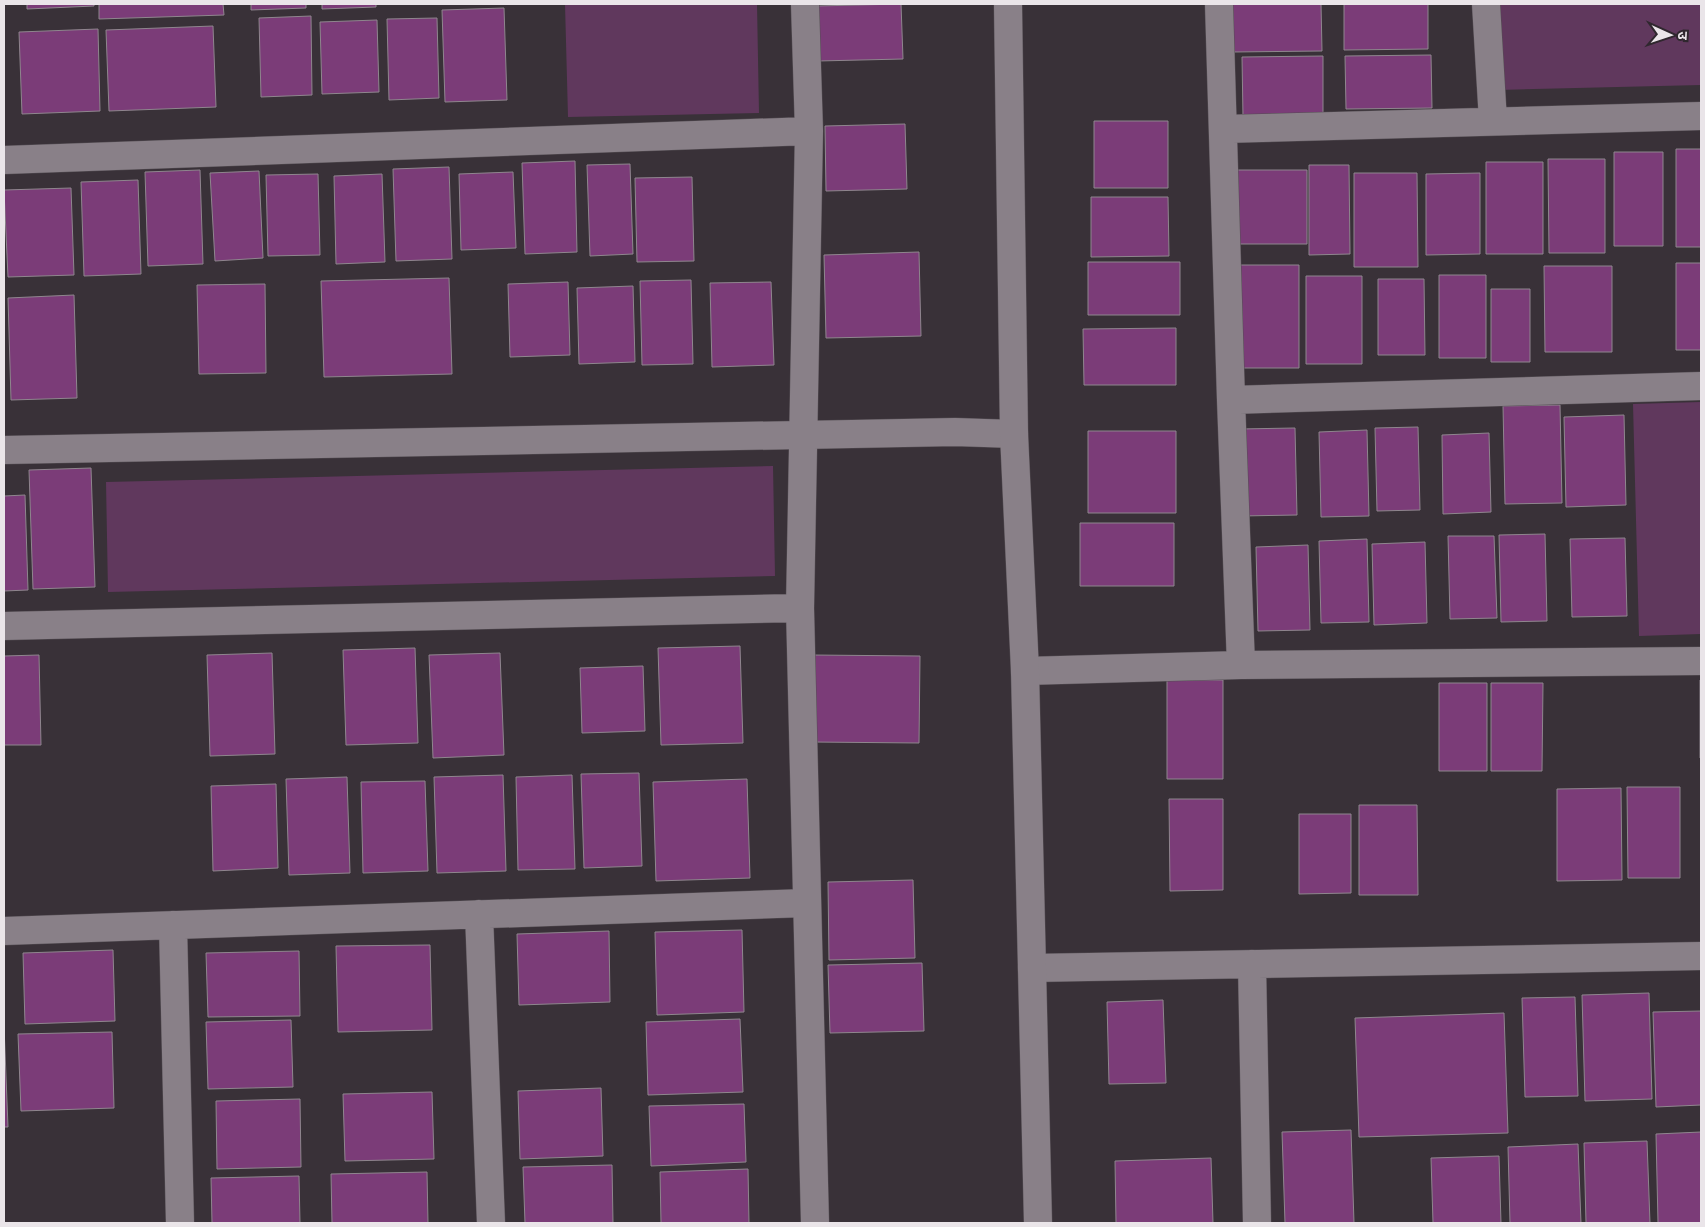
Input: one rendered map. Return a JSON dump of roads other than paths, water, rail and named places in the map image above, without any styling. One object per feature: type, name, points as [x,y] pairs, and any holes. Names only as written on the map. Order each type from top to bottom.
[{"type":"street","points":[[806,4],[809,131],[800,608],[815,1223]]},
{"type":"street","points":[[1008,4],[1014,434],[1025,671],[1038,1223]]},
{"type":"street","points":[[1219,4],[1241,665]]},
{"type":"street","points":[[1486,4],[1493,121]]},
{"type":"street","points":[[1222,129],[1701,116]]},
{"type":"street","points":[[4,160],[809,131]]},
{"type":"street","points":[[1231,400],[1701,386]]},
{"type":"street","points":[[4,450],[955,432],[1014,434]]},
{"type":"street","points":[[4,626],[800,608]]},
{"type":"street","points":[[1025,671],[1241,665],[1701,661]]},
{"type":"street","points":[[4,931],[807,903]]},
{"type":"street","points":[[479,914],[491,1223]]},
{"type":"street","points":[[173,925],[180,1223]]},
{"type":"street","points":[[1032,968],[1701,956]]},
{"type":"street","points":[[1252,964],[1257,1223]]}]
